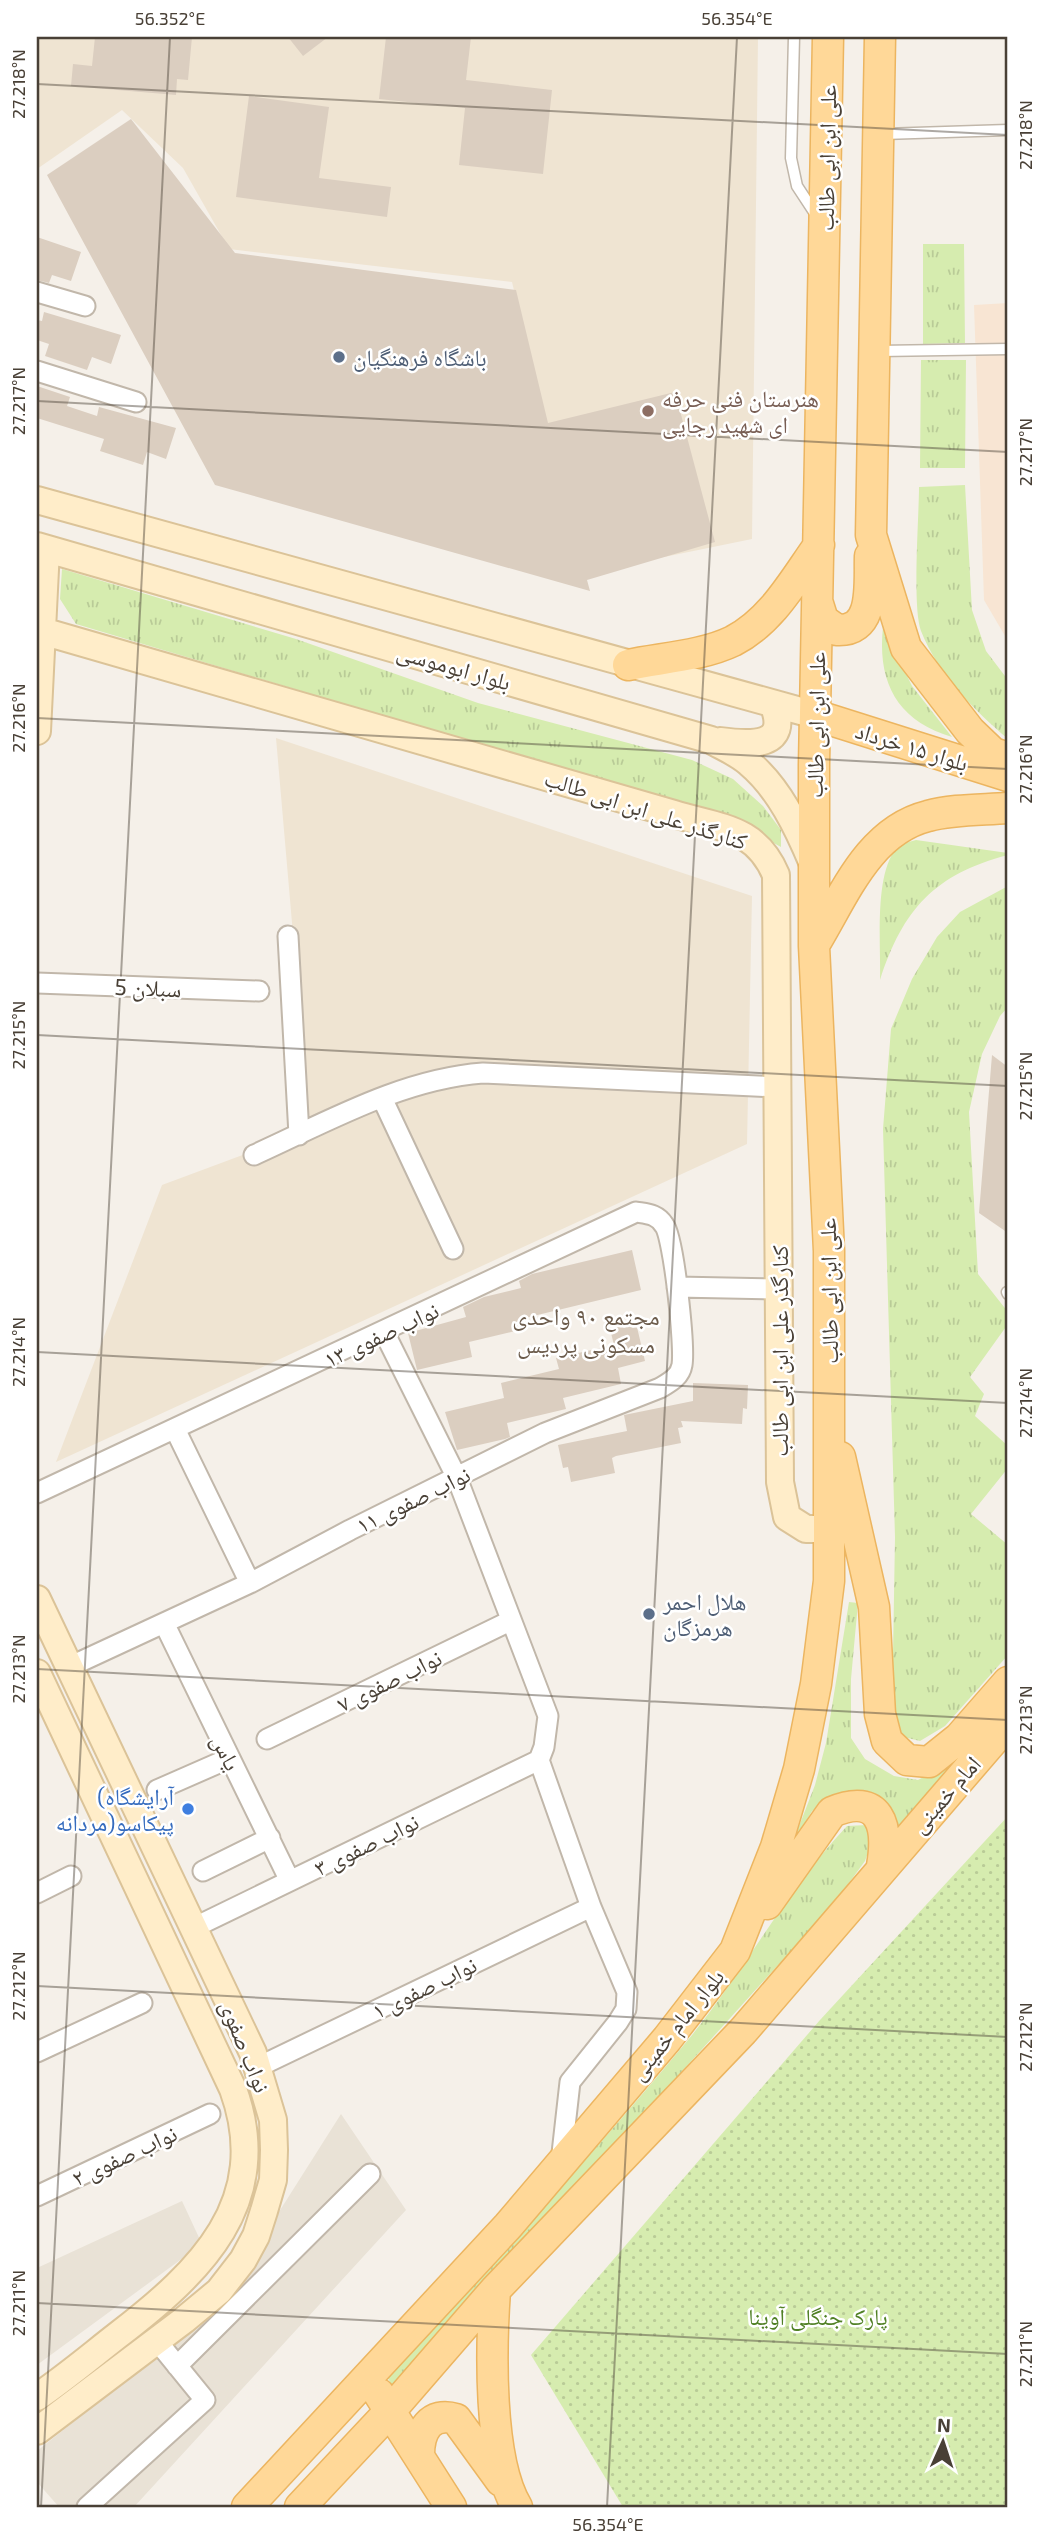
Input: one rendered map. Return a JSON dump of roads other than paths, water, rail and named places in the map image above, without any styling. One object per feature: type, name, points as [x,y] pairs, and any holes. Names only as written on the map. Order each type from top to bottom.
[{"type":"main road","name":"علی ابن ابی طالب","points":[[828,37],[815,715],[814,946],[829,1251],[830,1413]]},
{"type":"main road","points":[[818,604],[819,613],[829,626],[845,631],[861,623],[867,608],[871,536],[880,37]]},
{"type":"main road","points":[[871,536],[906,648],[970,731],[993,753],[1008,758]]},
{"type":"main road","points":[[628,665],[704,650],[731,642],[751,630],[778,603],[818,545]]},
{"type":"main road","name":"بلوار ۱۵ خرداد","points":[[815,715],[1008,776]]},
{"type":"main road","points":[[814,946],[859,870],[887,835],[905,824],[930,815],[1008,808]]},
{"type":"main road","points":[[830,1413],[874,1607],[880,1714],[887,1741],[907,1760],[929,1762],[959,1738],[1008,1682]]},
{"type":"main road","name":"بلوار امام خمینی","points":[[247,2507],[508,2226],[667,2039],[735,1951],[776,1847],[799,1769],[827,1610],[830,1413]]},
{"type":"main road","name":"امام خمینی","points":[[882,1866],[1008,1723]]},
{"type":"main road","points":[[735,1951],[832,1812],[849,1805],[866,1805],[881,1818],[885,1831],[882,1866]]},
{"type":"main road","name":"بلوار امام خمینی","points":[[300,2507],[391,2410],[495,2290],[743,2031],[882,1866]]},
{"type":"main road","points":[[495,2290],[491,2344],[494,2405],[512,2499]]},
{"type":"main road","points":[[367,2376],[451,2507]]},
{"type":"main road","points":[[419,2455],[421,2434],[429,2422],[442,2416],[456,2419],[480,2447],[512,2499]]},
{"type":"street","points":[[37,292],[85,306]]},
{"type":"street","points":[[37,371],[136,401]]},
{"type":"street","name":"بلوار ابوموسی","points":[[37,500],[815,715]]},
{"type":"street","points":[[37,731],[41,548]]},
{"type":"street","name":"بلوار ابوموسی","points":[[41,548],[711,740],[749,762],[775,793],[797,826],[814,865]]},
{"type":"street","name":"کنارگذر علی ابن ابی طالب","points":[[39,632],[749,836],[768,854],[776,875],[780,1482],[787,1517],[806,1529],[827,1529]]},
{"type":"street","points":[[711,740],[745,745],[761,743],[775,732],[779,718],[773,704]]},
{"type":"street","points":[[288,936],[299,1135]]},
{"type":"street","name":"سبلان 5","points":[[37,984],[259,991]]},
{"type":"street","points":[[254,1155],[382,1098],[447,1076],[483,1073],[777,1087]]},
{"type":"street","points":[[382,1098],[453,1249]]},
{"type":"street","name":"نواب صفوی ۱۳","points":[[37,1493],[636,1212],[653,1214],[666,1227],[677,1287]]},
{"type":"street","points":[[677,1287],[778,1289]]},
{"type":"street","name":"نواب صفوی ۱۱","points":[[69,1667],[250,1583],[545,1433],[660,1388],[676,1379],[682,1366],[677,1287]]},
{"type":"street","points":[[384,1332],[457,1478],[548,1716],[544,1747],[539,1760],[591,1907],[627,1992],[626,2009],[570,2082],[561,2162]]},
{"type":"street","points":[[175,1429],[250,1583]]},
{"type":"street","name":"نواب صفوی","points":[[37,1600],[258,2067],[273,2120],[274,2150],[273,2180],[256,2236],[224,2286],[157,2341],[37,2431]]},
{"type":"street","name":"نواب صفوی ۷","points":[[267,1740],[510,1621]]},
{"type":"street","name":"یاس","points":[[164,1623],[290,1881]]},
{"type":"street","points":[[39,1677],[69,1667]]},
{"type":"street","name":"نواب صفوی","points":[[37,2397],[165,2299],[202,2262],[237,2200],[245,2159],[241,2112],[39,1677]]},
{"type":"street","points":[[157,1790],[230,1758]]},
{"type":"street","name":"نواب صفوی ۳","points":[[193,1928],[539,1760]]},
{"type":"street","points":[[203,1871],[270,1838]]},
{"type":"street","points":[[37,1893],[71,1876]]},
{"type":"street","name":"نواب صفوی ۱","points":[[258,2067],[591,1907]]},
{"type":"street","points":[[163,1943],[193,1928]]},
{"type":"street","points":[[37,2052],[142,2003]]},
{"type":"street","name":"نواب صفوی ۲","points":[[37,2196],[210,2114]]},
{"type":"street","points":[[177,2366],[370,2174]]},
{"type":"street","points":[[87,2507],[205,2400],[157,2341]]},
{"type":"lane","points":[[794,37],[791,158],[797,186],[825,225]]},
{"type":"lane","points":[[879,134],[1008,130]]},
{"type":"lane","points":[[875,351],[1008,349]]},
{"type":"place","name":"باشگاه فرهنگیان","points":[[339,357]]},
{"type":"place","name":"هنرستان فنی حرفه ای شهید رجایی","points":[[648,411]]},
{"type":"place","name":"هلال احمر هرمزگان","points":[[649,1614]]},
{"type":"place","name":"(آرایشگاه پیکاسو(مردانه","points":[[188,1809]]},
{"type":"district","name":"مجتمع ٩٠ واحدی مسکونی پردیس","points":[[586,1329]]},
{"type":"park label","name":"پارک جنگلی آوینا","points":[[818,2316]]}]
